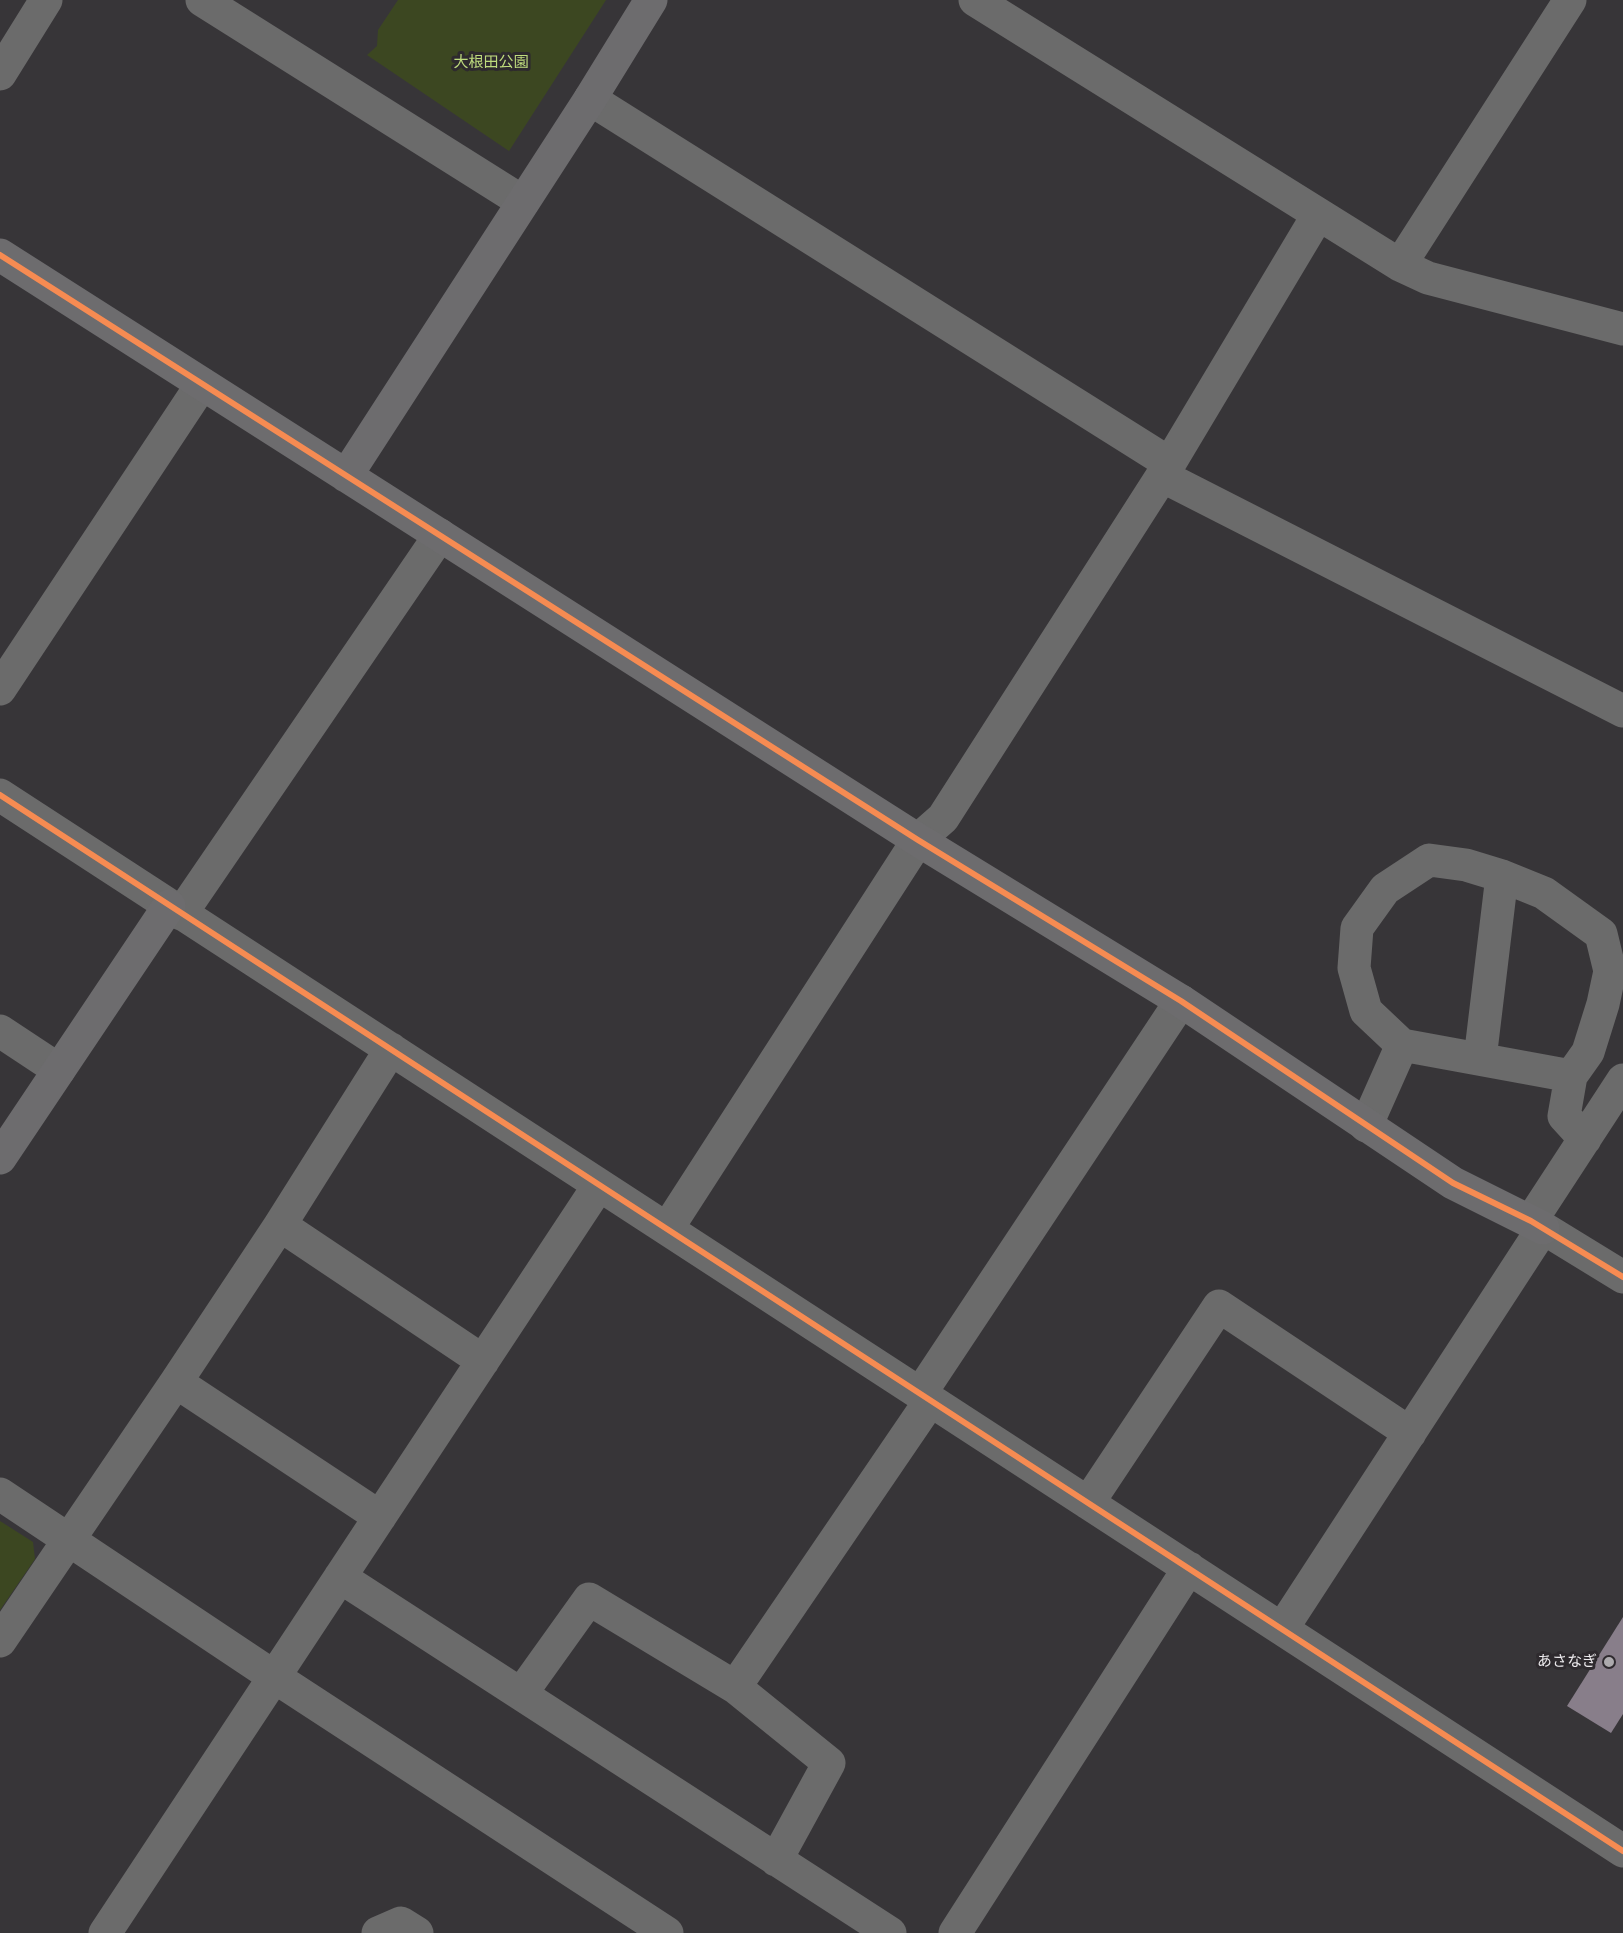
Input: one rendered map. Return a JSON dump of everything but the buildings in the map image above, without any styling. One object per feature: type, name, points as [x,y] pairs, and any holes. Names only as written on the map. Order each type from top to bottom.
[{"type":"street","points":[[202,0],[523,202]]},
{"type":"street","points":[[346,476],[590,99],[651,0]]},
{"type":"street","points":[[975,0],[1400,265],[1428,278],[1623,329]]},
{"type":"street","points":[[1400,265],[1570,0]]},
{"type":"street","points":[[0,74],[44,1]]},
{"type":"street","points":[[590,99],[1166,469],[1621,702]]},
{"type":"street","points":[[667,1229],[918,840],[943,818],[1166,469],[1318,215]]},
{"type":"street","points":[[0,255],[918,840],[1181,1000],[1453,1183],[1537,1225],[1623,1277]]},
{"type":"street","points":[[0,689],[202,384]]},
{"type":"street","points":[[0,1158],[59,1070],[440,535]]},
{"type":"street","points":[[0,795],[1623,1851]]},
{"type":"street","points":[[1571,1076],[1402,1045],[1366,1011],[1354,968],[1357,928],[1385,889],[1430,860],[1466,865],[1502,876],[1544,893],[1601,934],[1610,971],[1603,1004],[1588,1052],[1571,1076],[1564,1116],[1585,1139]]},
{"type":"street","points":[[1480,1059],[1502,876]]},
{"type":"street","points":[[735,1687],[925,1398],[1181,1000]]},
{"type":"street","points":[[0,1031],[59,1070]]},
{"type":"street","points":[[1366,1126],[1402,1045]]},
{"type":"street","points":[[0,1641],[280,1225],[391,1049]]},
{"type":"street","points":[[1282,1629],[1410,1434],[1537,1225],[1585,1139],[1623,1080]]},
{"type":"street","points":[[105,1933],[599,1185]]},
{"type":"street","points":[[280,1225],[483,1361]]},
{"type":"street","points":[[1088,1503],[1219,1306],[1410,1434]]},
{"type":"street","points":[[176,1382],[380,1518]]},
{"type":"street","points":[[0,1494],[273,1676],[667,1933]]},
{"type":"street","points":[[955,1933],[1189,1568]]},
{"type":"street","points":[[340,1577],[890,1933]]},
{"type":"street","points":[[521,1694],[589,1599],[735,1687],[829,1763],[776,1860]]},
{"type":"street","points":[[378,1933],[401,1923],[417,1933]]},
{"type":"green space","name":"大根田公園","points":[[398,0],[606,0],[509,151],[367,55],[377,46],[378,30]]},
{"type":"green space","points":[[0,1521],[33,1542],[35,1559],[0,1610]]},
{"type":"cycle path","points":[[0,255],[918,840],[1181,1001],[1453,1183],[1531,1221],[1623,1277]]},
{"type":"cycle path","points":[[0,795],[1623,1851]]},
{"type":"place","name":"あさなぎ","points":[[1609,1662]]}]
